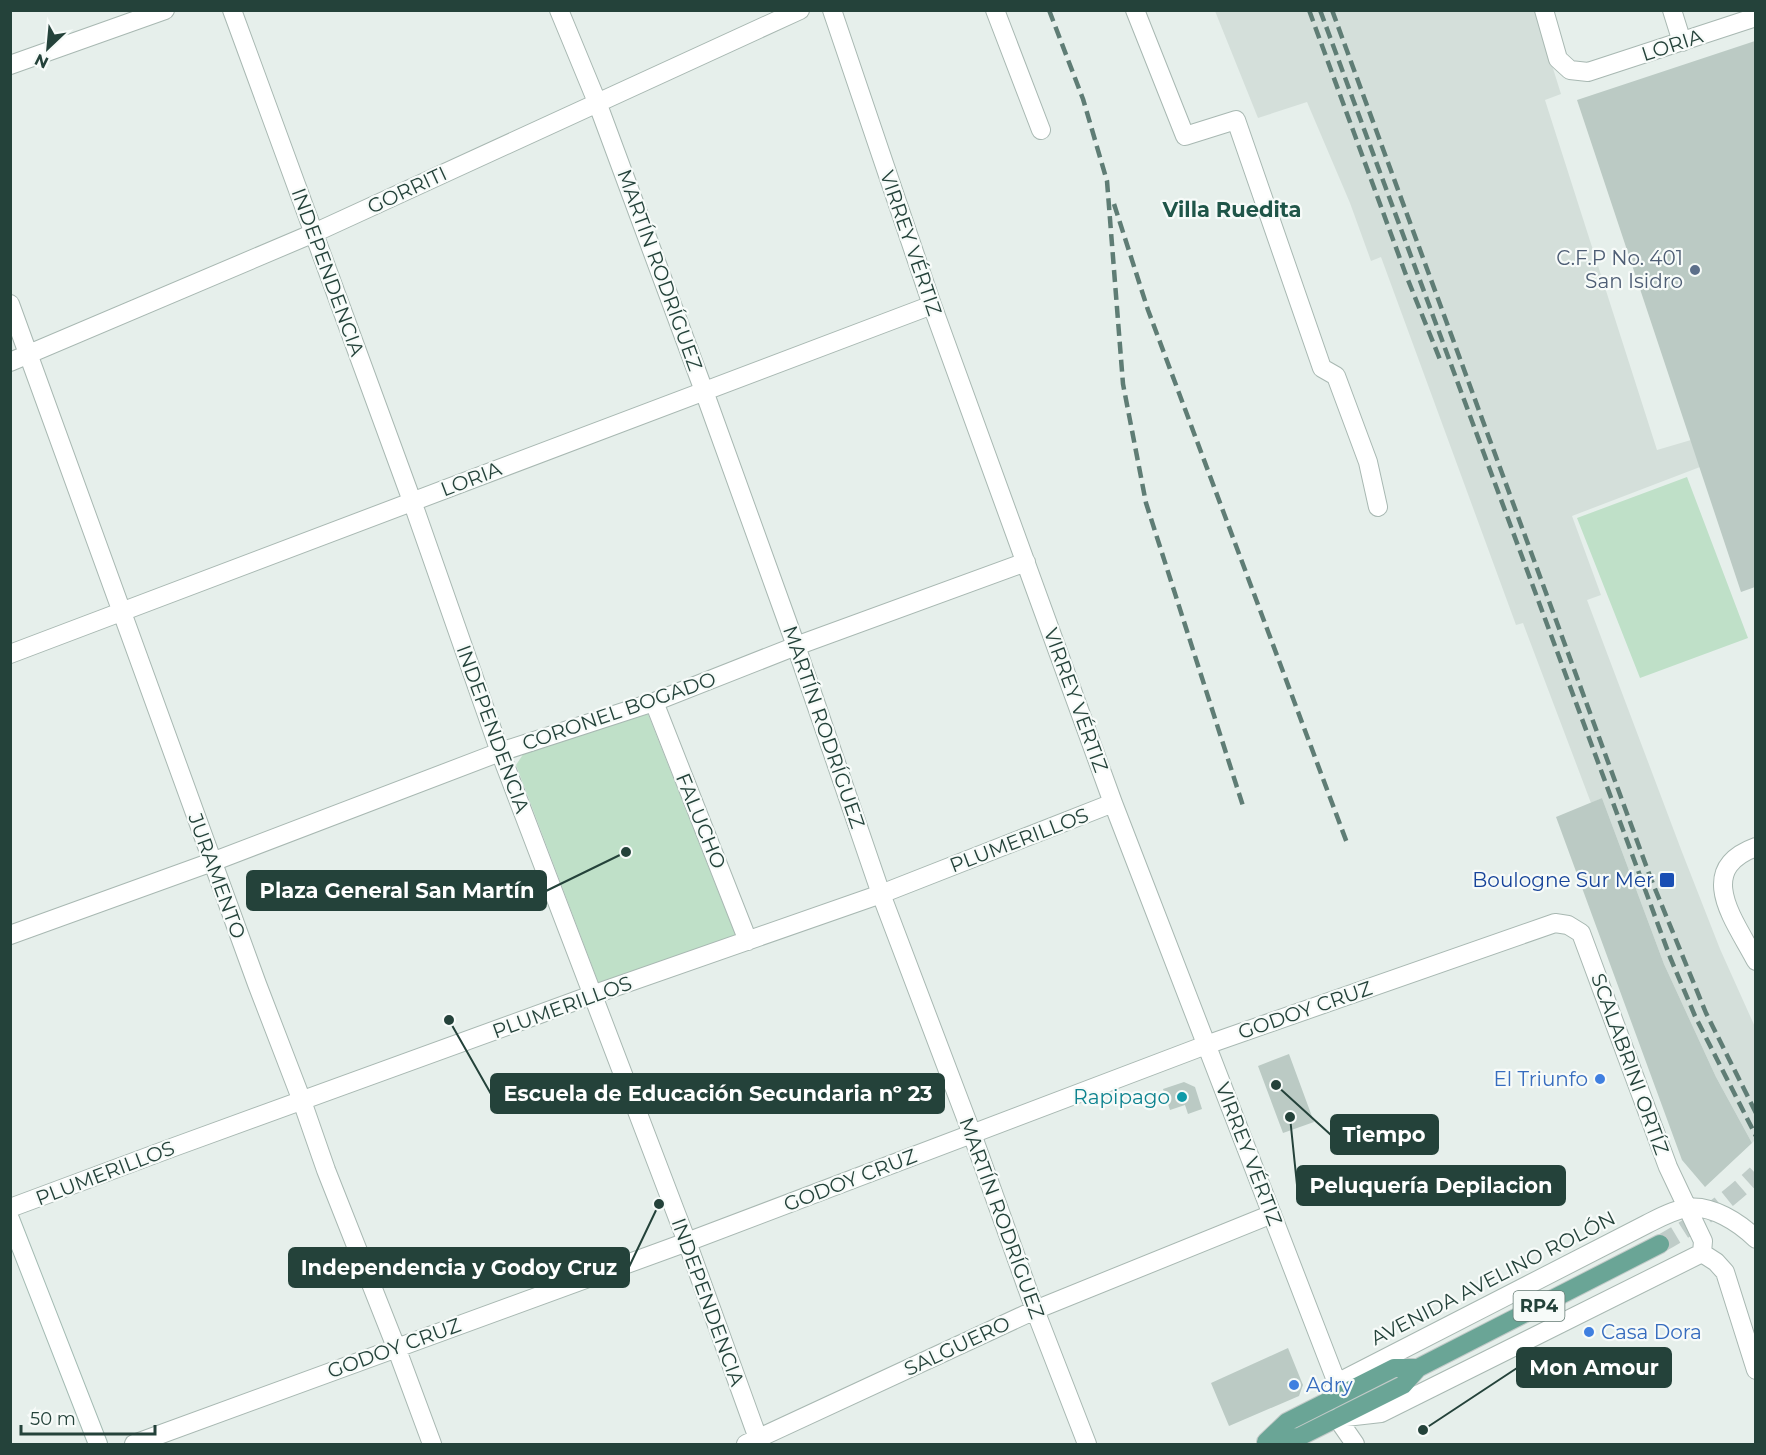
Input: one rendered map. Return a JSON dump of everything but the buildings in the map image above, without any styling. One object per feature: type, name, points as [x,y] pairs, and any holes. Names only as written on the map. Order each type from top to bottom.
[{"type":"main road","name":"AVENIDA AVELINO ROLÓN","points":[[1265,1443],[1299,1437],[1403,1385],[1418,1368],[1660,1244]]},
{"type":"main road","name":"AVENIDA AVELINO ROLÓN","points":[[1265,1443],[1287,1422],[1394,1368],[1418,1368]]},
{"type":"street","points":[[10,65],[165,10]]},
{"type":"street","name":"INDEPENDENCIA","points":[[232,10],[412,501],[500,752],[687,1242],[755,1442]]},
{"type":"street","name":"MARTÍN RODRÍGUEZ","points":[[559,10],[597,102],[704,391],[796,646],[881,894],[1087,1444]]},
{"type":"street","name":"GORRITI","points":[[10,362],[314,233],[800,10]]},
{"type":"street","name":"VIRREY VÉRTIZ","points":[[832,10],[932,305],[1113,803],[1337,1383]]},
{"type":"street","points":[[995,10],[1041,130]]},
{"type":"street","points":[[1135,10],[1185,136],[1236,120],[1322,368],[1336,376],[1368,462],[1378,507]]},
{"type":"street","name":"LORIA","points":[[1544,10],[1558,59],[1570,70],[1588,72],[1755,17]]},
{"type":"street","points":[[1672,10],[1682,42]]},
{"type":"street","name":"JURAMENTO","points":[[10,304],[212,862],[303,1101],[326,1170],[432,1444]]},
{"type":"street","name":"LORIA","points":[[10,654],[932,305]]},
{"type":"street","name":"CORONEL BOGADO","points":[[10,935],[212,862],[500,752],[654,702],[796,646],[1026,562]]},
{"type":"street","name":"FALUCHO","points":[[654,702],[748,941]]},
{"type":"street","name":"PLUMERILLOS","points":[[10,1208],[592,995],[881,894],[1113,803]]},
{"type":"street","points":[[1755,847],[1742,852],[1731,861],[1724,872],[1721,884],[1724,899],[1755,961]]},
{"type":"street","name":"GODOY CRUZ","points":[[134,1444],[687,1242],[1206,1045],[1555,923],[1568,925]]},
{"type":"street","name":"SCALABRINI ORTÍZ","points":[[1568,925],[1581,933],[1668,1167],[1703,1240],[1702,1253]]},
{"type":"street","points":[[1689,1208],[1708,1210],[1728,1218],[1742,1226],[1755,1239]]},
{"type":"street","name":"AVENIDA AVELINO ROLÓN","points":[[1337,1383],[1647,1224],[1689,1208]]},
{"type":"street","name":"SALGUERO","points":[[755,1442],[1035,1310],[1272,1214]]},
{"type":"street","points":[[10,1219],[98,1444]]},
{"type":"street","points":[[1702,1253],[1716,1262],[1725,1272],[1755,1370]]},
{"type":"street","name":"AVENIDA AVELINO ROLÓN","points":[[1337,1418],[1381,1413],[1702,1253]]},
{"type":"street","points":[[1329,1401],[1337,1383]]},
{"type":"street","points":[[1337,1418],[1355,1444]]},
{"type":"shaded area","points":[[1215,11],[1535,11],[1561,94],[1545,100],[1657,450],[1691,440],[1700,467],[1572,516],[1601,595],[1587,600],[1720,949],[1755,1027],[1756,1139],[1752,1143],[1716,1077],[1664,964],[1602,798],[1591,803],[1523,623],[1516,625],[1381,257],[1371,261],[1350,203],[1307,102],[1258,118]]},
{"type":"green space","points":[[1687,477],[1748,638],[1640,678],[1577,518]]},
{"type":"green space","points":[[648,714],[737,939],[600,987],[516,765],[524,753]]},
{"type":"tunnel","points":[[1660,1244],[1710,1212],[1756,1174]]},
{"type":"railway","points":[[1049,10],[1083,99],[1107,181],[1123,384],[1146,503],[1243,806]]},
{"type":"railway","points":[[1309,10],[1406,275],[1441,362]]},
{"type":"railway","points":[[1320,10],[1670,957],[1695,1016],[1756,1136]]},
{"type":"railway","points":[[1332,10],[1651,879],[1706,1013],[1756,1113]]},
{"type":"railway","points":[[1114,204],[1148,310],[1347,843]]},
{"type":"place","name":"C.F.P No. 401 San Isidro","points":[[1695,270]]},
{"type":"place","name":"Plaza General San Martín","points":[[626,852]]},
{"type":"place","name":"Boulogne Sur Mer","points":[[1667,880]]},
{"type":"place","name":"Escuela de Educación Secundaria nº 23","points":[[449,1020]]},
{"type":"place","name":"El Triunfo","points":[[1600,1079]]},
{"type":"place","name":"Tiempo","points":[[1276,1085]]},
{"type":"place","name":"Rapipago","points":[[1182,1097]]},
{"type":"place","name":"Peluquería Depilacion","points":[[1290,1117]]},
{"type":"place","name":"Independencia y Godoy Cruz","points":[[659,1204]]},
{"type":"place","name":"Casa Dora","points":[[1589,1332]]},
{"type":"place","name":"Adry","points":[[1294,1385]]},
{"type":"place","name":"Mon Amour","points":[[1423,1430]]},
{"type":"district","name":"Villa Ruedita","points":[[1232,209]]}]
